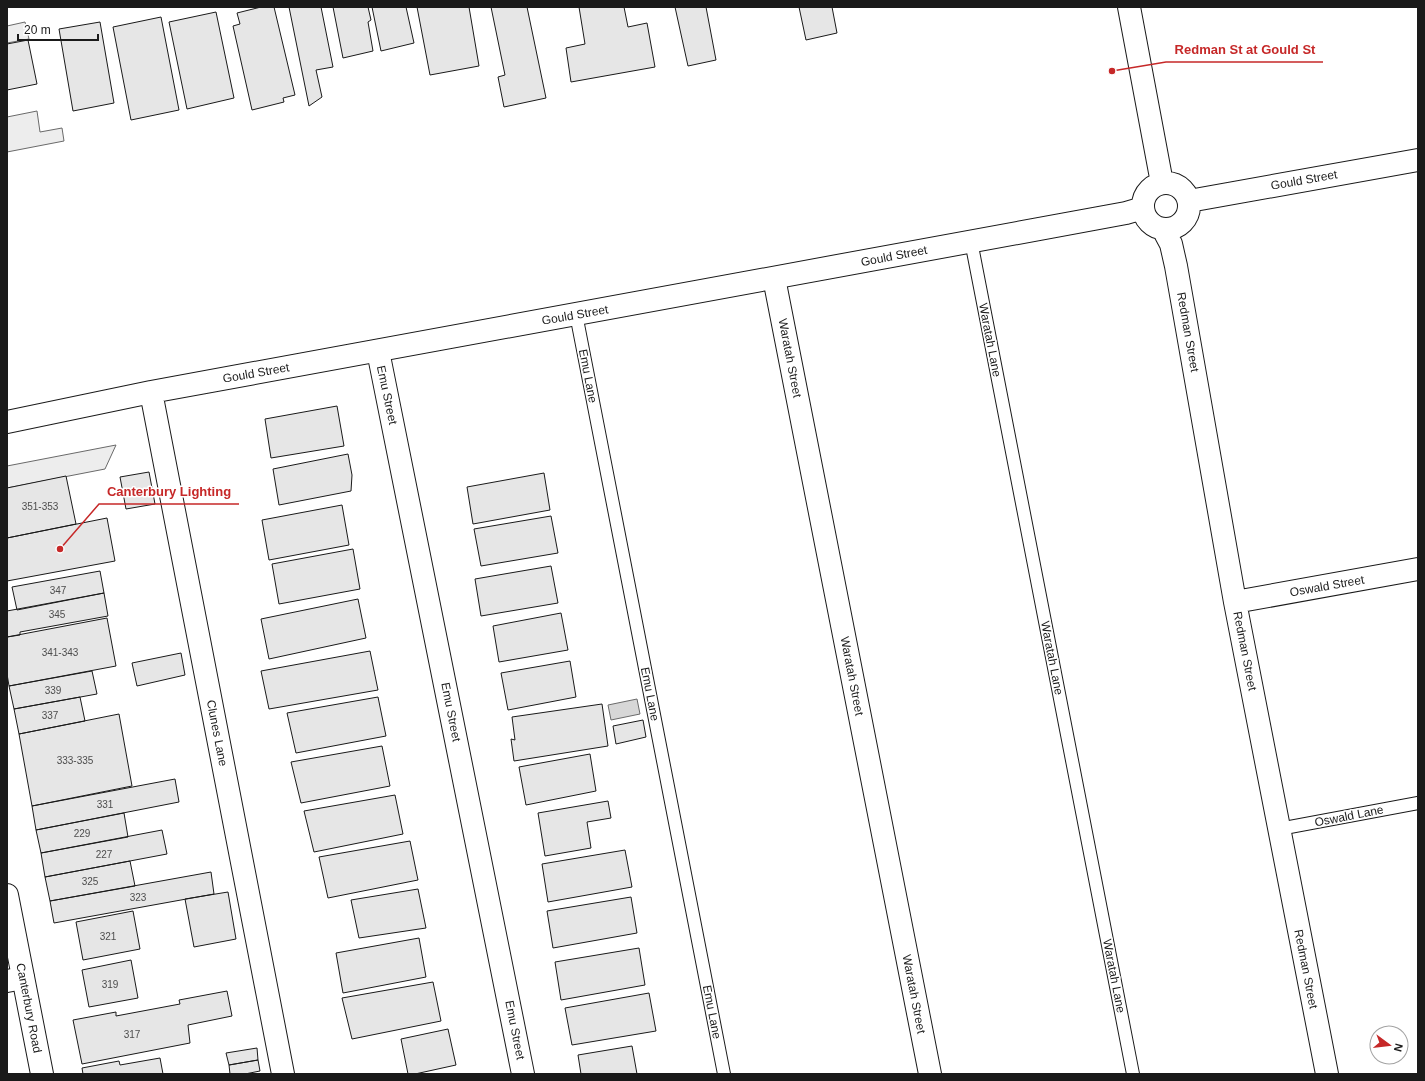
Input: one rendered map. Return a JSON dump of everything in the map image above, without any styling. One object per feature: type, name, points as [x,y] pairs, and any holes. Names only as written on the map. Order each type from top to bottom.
[{"type":"main road","points":[[1129,7],[1162,183]]},
{"type":"main road","name":"Gould Street","points":[[1189,201],[1418,160]]},
{"type":"main road","points":[[1169,182],[1176,184],[1187,194],[1189,201],[1189,214],[1181,224],[1175,227],[1162,229],[1150,222],[1143,208],[1143,201],[1150,189],[1155,185],[1162,183],[1169,182]]},
{"type":"main road","name":"Gould Street","points":[[7,422],[151,392],[1126,213],[1143,208]]},
{"type":"main road","name":"Redman Street","points":[[1162,229],[1170,244],[1176,266],[1235,602],[1327,1074]]},
{"type":"main road","name":"Waratah Street","points":[[774,278],[930,1074]]},
{"type":"main road","name":"Emu Street","points":[[378,351],[523,1074]]},
{"type":"main road","name":"Clunes Lane","points":[[151,392],[283,1074]]},
{"type":"main road","name":"Oswald Street","points":[[1235,602],[1418,569]]},
{"type":"main road","name":"Canterbury Road","points":[[7,895],[15,980],[42,1074]]},
{"type":"lane","name":"Waratah Lane","points":[[971,241],[1133,1074]]},
{"type":"lane","name":"Emu Lane","points":[[576,314],[724,1074]]},
{"type":"lane","name":"Oswald Lane","points":[[1279,829],[1418,803]]},
{"type":"shaded area","points":[[25,22],[29,39],[7,43],[7,26]]},
{"type":"shaded area","points":[[37,111],[40,132],[62,128],[64,141],[7,152],[7,117]]},
{"type":"shaded area","points":[[116,445],[105,469],[7,488],[7,466]]},
{"type":"shaded area","points":[[637,699],[640,714],[611,720],[608,705]]},
{"type":"building","points":[[261,7],[274,7],[295,95],[283,98],[284,102],[252,110],[233,26],[240,24],[237,13]]},
{"type":"building","points":[[289,7],[321,7],[333,67],[316,70],[322,97],[309,106]]},
{"type":"building","points":[[333,7],[368,7],[371,20],[368,22],[373,51],[343,58]]},
{"type":"building","points":[[372,7],[406,7],[414,43],[381,51]]},
{"type":"building","points":[[417,7],[469,7],[479,66],[430,75]]},
{"type":"building","points":[[491,7],[527,7],[546,98],[504,107],[498,77],[505,75]]},
{"type":"building","points":[[579,7],[624,7],[628,27],[647,23],[655,67],[571,82],[566,48],[585,44]]},
{"type":"building","points":[[675,7],[706,7],[716,60],[688,66]]},
{"type":"building","points":[[799,7],[832,7],[837,33],[806,40]]},
{"type":"building","points":[[216,12],[234,98],[187,109],[169,22]]},
{"type":"building","points":[[161,17],[179,110],[131,120],[113,27]]},
{"type":"building","points":[[100,22],[114,103],[73,111],[59,29]]},
{"type":"building","points":[[28,40],[37,84],[7,90],[7,44]]},
{"type":"building","points":[[337,406],[344,446],[271,458],[265,419]]},
{"type":"building","points":[[348,454],[352,475],[351,491],[279,505],[273,469]]},
{"type":"building","points":[[149,472],[155,504],[126,509],[120,477]]},
{"type":"building","points":[[544,473],[550,510],[473,524],[467,487]]},
{"type":"building","points":[[66,476],[76,524],[7,538],[7,488]]},
{"type":"building","points":[[342,505],[349,545],[269,560],[262,520]]},
{"type":"building","points":[[551,516],[558,553],[481,566],[474,529]]},
{"type":"building","points":[[107,518],[115,561],[7,581],[7,538]]},
{"type":"building","points":[[353,549],[360,589],[279,604],[272,564]]},
{"type":"building","points":[[551,566],[558,603],[481,616],[475,579]]},
{"type":"building","points":[[100,571],[104,593],[17,610],[12,587]]},
{"type":"building","points":[[104,593],[108,616],[20,632],[20,635],[7,637],[7,611]]},
{"type":"building","points":[[358,599],[366,638],[269,659],[261,619]]},
{"type":"building","points":[[561,613],[568,650],[499,662],[493,626]]},
{"type":"building","points":[[107,618],[116,666],[9,686],[7,674],[7,637]]},
{"type":"building","points":[[370,651],[378,690],[269,709],[261,671]]},
{"type":"building","points":[[181,653],[185,675],[137,686],[132,663]]},
{"type":"building","points":[[570,661],[576,697],[508,710],[501,673]]},
{"type":"building","points":[[92,671],[97,694],[14,709],[9,686]]},
{"type":"building","points":[[80,697],[85,721],[19,734],[14,709]]},
{"type":"building","points":[[378,697],[386,736],[296,753],[287,713]]},
{"type":"building","points":[[602,704],[608,746],[514,761],[511,739],[515,740],[512,717]]},
{"type":"building","points":[[119,714],[132,786],[32,806],[19,734]]},
{"type":"building","points":[[643,720],[646,737],[616,744],[613,726]]},
{"type":"building","points":[[382,746],[390,786],[301,803],[291,762]]},
{"type":"building","points":[[590,754],[596,791],[526,805],[519,767]]},
{"type":"building","points":[[175,779],[179,802],[36,830],[32,806]]},
{"type":"building","points":[[395,795],[403,834],[314,852],[304,811]]},
{"type":"building","points":[[608,801],[611,818],[587,822],[591,848],[545,856],[538,813]]},
{"type":"building","points":[[124,813],[128,837],[41,853],[36,830]]},
{"type":"building","points":[[162,830],[167,854],[45,877],[41,853]]},
{"type":"building","points":[[410,841],[418,880],[328,898],[319,857]]},
{"type":"building","points":[[625,850],[632,887],[548,902],[542,864]]},
{"type":"building","points":[[130,861],[135,886],[50,901],[45,877]]},
{"type":"building","points":[[211,872],[214,894],[54,923],[50,901]]},
{"type":"building","points":[[418,889],[426,928],[359,938],[351,900]]},
{"type":"building","points":[[228,892],[236,939],[194,947],[185,899]]},
{"type":"building","points":[[631,897],[637,933],[553,948],[547,911]]},
{"type":"building","points":[[133,911],[140,949],[83,960],[76,922]]},
{"type":"building","points":[[419,938],[426,977],[343,993],[336,953]]},
{"type":"building","points":[[639,948],[645,985],[561,1000],[555,962]]},
{"type":"building","points":[[131,960],[138,998],[89,1007],[82,970]]},
{"type":"building","points":[[433,982],[441,1021],[352,1039],[342,998]]},
{"type":"building","points":[[227,991],[232,1016],[188,1025],[190,1043],[82,1064],[73,1020],[116,1012],[116,1016],[180,1004],[179,1000]]},
{"type":"building","points":[[649,993],[656,1031],[572,1045],[565,1008]]},
{"type":"building","points":[[448,1029],[456,1065],[415,1074],[408,1074],[401,1039]]},
{"type":"building","points":[[632,1046],[637,1074],[581,1074],[578,1055]]},
{"type":"building","points":[[257,1048],[258,1060],[229,1065],[226,1053]]},
{"type":"building","points":[[160,1058],[163,1074],[83,1074],[82,1068],[119,1061],[120,1065]]},
{"type":"building","points":[[258,1060],[260,1071],[245,1074],[230,1074],[229,1065]]},
{"type":"place","name":"Redman St at Gould St","points":[[1112,71]]},
{"type":"place","name":"Canterbury Lighting","points":[[60,549]]}]
